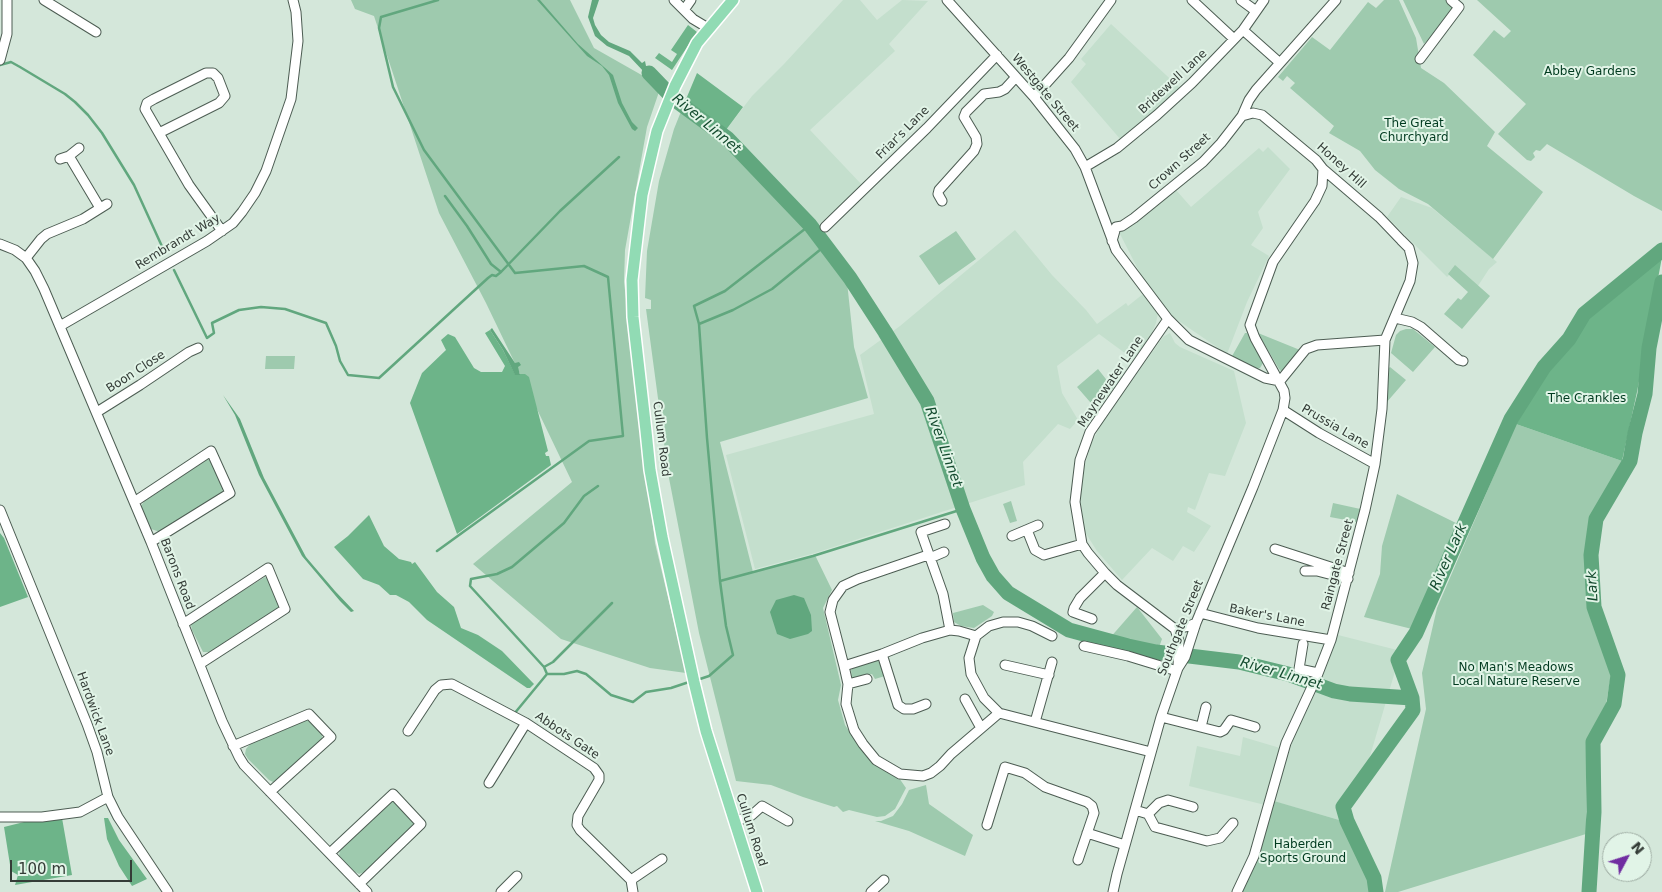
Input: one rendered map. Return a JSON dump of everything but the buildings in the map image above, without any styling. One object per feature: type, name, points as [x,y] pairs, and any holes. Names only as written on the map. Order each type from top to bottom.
[{"type":"main road","name":"Cullum Road","points":[[733,0],[708,28],[698,43],[675,86],[657,131],[642,195],[632,280],[650,470],[662,537],[706,731],[756,892]]},
{"type":"street","points":[[0,60],[7,34],[7,0]]},
{"type":"street","points":[[44,0],[96,32]]},
{"type":"street","name":"Rembrandt Way","points":[[60,326],[222,231],[233,223],[255,193],[269,164],[291,99],[298,41],[296,12],[293,0]]},
{"type":"street","points":[[674,0],[693,20],[708,28]]},
{"type":"street","points":[[684,10],[692,0]]},
{"type":"street","name":"Westgate Street","points":[[947,0],[1034,97],[1075,149],[1085,167],[1116,250],[1168,319],[1189,340],[1265,378],[1280,381]]},
{"type":"street","points":[[1034,97],[1069,58],[1112,0]]},
{"type":"street","points":[[1192,0],[1234,40]]},
{"type":"street","points":[[1241,0],[1256,11]]},
{"type":"street","name":"Bridewell Lane","points":[[1085,167],[1117,148],[1209,68],[1243,30],[1264,0]]},
{"type":"street","name":"Crown Street","points":[[1116,228],[1134,218],[1203,162],[1242,116],[1256,90],[1336,0]]},
{"type":"street","points":[[1420,59],[1459,7],[1451,0]]},
{"type":"street","points":[[1243,30],[1280,63]]},
{"type":"street","name":"Friar's Lane","points":[[825,227],[927,128],[997,54]]},
{"type":"street","points":[[159,133],[219,103],[225,96],[218,78],[213,74],[206,73],[145,105],[146,113],[190,185],[222,231]]},
{"type":"street","points":[[942,201],[938,194],[939,190],[974,150],[977,144],[976,137],[964,117],[966,112],[984,94],[999,92],[1016,77]]},
{"type":"street","points":[[1256,90],[1256,105],[1260,114]]},
{"type":"street","points":[[1242,116],[1253,113],[1260,114]]},
{"type":"street","name":"Honey Hill","points":[[1260,114],[1316,160],[1323,169],[1379,217],[1409,248],[1413,263],[1410,281],[1395,318]]},
{"type":"street","points":[[26,258],[47,234],[83,218],[104,206],[64,157],[79,148]]},
{"type":"street","points":[[1323,169],[1322,186],[1316,201],[1273,262],[1250,325],[1255,338],[1280,381],[1306,349],[1317,345],[1385,340],[1395,318],[1412,322],[1421,327],[1459,360],[1463,361]]},
{"type":"street","name":"Westgate Street","points":[[1102,215],[1110,225],[1116,228]]},
{"type":"street","points":[[1112,241],[1116,228]]},
{"type":"street","name":"Barons Road","points":[[0,244],[15,250],[26,258],[36,270],[151,542],[233,746],[244,765],[367,892]]},
{"type":"street","name":"Maynewater Lane","points":[[1168,319],[1090,432],[1080,460],[1075,502],[1082,544],[1088,554],[1105,574],[1175,629]]},
{"type":"street","name":"Raingate Street","points":[[1237,892],[1254,856],[1286,743],[1331,640],[1375,464],[1382,409],[1385,340]]},
{"type":"street","name":"Boon Close","points":[[97,412],[140,385],[187,349],[198,348]]},
{"type":"street","points":[[1265,378],[1272,368]]},
{"type":"street","name":"Southgate Street","points":[[1113,892],[1161,717],[1177,670],[1283,410],[1286,398],[1280,381]]},
{"type":"street","name":"Prussia Lane","points":[[1283,410],[1319,434],[1375,464]]},
{"type":"street","points":[[134,502],[210,448],[231,497],[151,542]]},
{"type":"street","name":"Hardwick Lane","points":[[0,510],[87,724],[97,752],[108,798],[118,817],[168,892]]},
{"type":"street","name":"Hardwick Lane","points":[[0,523],[11,537]]},
{"type":"street","points":[[945,524],[921,532],[943,594],[950,630]]},
{"type":"street","points":[[1012,536],[1038,525]]},
{"type":"street","points":[[1027,530],[1036,550],[1044,555],[1082,544]]},
{"type":"street","points":[[1274,549],[1348,576]]},
{"type":"street","points":[[944,552],[858,579],[842,586],[832,600],[830,612],[848,684],[846,704],[854,730],[876,760],[900,774],[923,776],[931,773],[999,712]]},
{"type":"street","points":[[183,624],[266,565],[287,614],[200,664]]},
{"type":"street","points":[[1305,572],[1317,571],[1348,576]]},
{"type":"street","points":[[1092,619],[1073,612],[1074,608],[1080,598],[1105,574]]},
{"type":"street","name":"Baker's Lane","points":[[1200,613],[1258,628],[1331,640]]},
{"type":"street","points":[[1052,636],[1032,626],[1018,622],[989,626],[976,636],[969,658],[972,678],[984,698],[999,712],[1151,752]]},
{"type":"street","points":[[1183,654],[1175,629],[1196,623]]},
{"type":"street","points":[[844,666],[950,630],[976,636]]},
{"type":"street","points":[[1303,644],[1299,668],[1317,675]]},
{"type":"street","points":[[1084,646],[1177,670]]},
{"type":"street","points":[[882,654],[898,705],[904,709],[912,709],[926,704]]},
{"type":"street","points":[[1035,722],[1052,662]]},
{"type":"street","points":[[1006,665],[1049,675]]},
{"type":"street","points":[[848,684],[867,679]]},
{"type":"street","name":"Abbots Gate","points":[[408,731],[435,690],[441,685],[449,684],[456,685],[526,723],[597,772],[599,780],[578,816],[577,825],[631,880]]},
{"type":"street","points":[[965,698],[981,728]]},
{"type":"street","points":[[1201,727],[1206,707]]},
{"type":"street","points":[[233,746],[306,711],[339,743]]},
{"type":"street","points":[[1161,717],[1220,732],[1224,730],[1231,720],[1255,727]]},
{"type":"street","points":[[489,783],[526,723]]},
{"type":"street","points":[[270,792],[331,737]]},
{"type":"street","points":[[986,825],[1004,767],[1025,773],[1045,787],[1090,804],[1094,812],[1078,860]]},
{"type":"street","points":[[330,853],[391,791],[424,827],[359,884]]},
{"type":"street","points":[[0,817],[42,816],[80,812],[108,798]]},
{"type":"street","points":[[1148,814],[1163,801],[1168,800],[1193,807]]},
{"type":"street","points":[[734,822],[752,814],[762,806],[788,821]]},
{"type":"street","points":[[1135,810],[1148,814],[1155,826],[1207,841],[1220,838],[1233,823]]},
{"type":"street","points":[[1087,833],[1125,845]]},
{"type":"street","points":[[633,892],[631,880],[662,859]]},
{"type":"street","points":[[502,892],[516,876]]},
{"type":"street","points":[[870,892],[884,880]]},
{"type":"shaded area","points":[[537,0],[540,0],[578,44],[613,75],[622,103],[632,122],[638,128],[635,131],[632,129],[618,103],[609,75],[602,66],[587,56]]},
{"type":"shaded area","points":[[592,0],[599,0],[593,18],[601,35],[609,42],[630,51],[642,63],[645,61],[646,66],[664,85],[661,90],[629,56],[607,46],[595,36],[588,17]]},
{"type":"shaded area","points":[[843,0],[860,0],[877,20],[902,0],[928,1],[889,44],[895,51],[810,130],[863,186],[811,231],[720,138],[752,96]]},
{"type":"shaded area","points":[[1111,24],[1180,88],[1121,140],[1071,82],[1086,64],[1081,59]]},
{"type":"shaded area","points":[[1268,147],[1290,169],[1258,212],[1263,228],[1251,245],[1269,256],[1247,302],[1227,354],[1170,315],[1142,277],[1119,232],[1176,190],[1191,207],[1259,148],[1263,152]]},
{"type":"shaded area","points":[[1401,197],[1432,208],[1497,262],[1489,269],[1476,289],[1456,268],[1447,277],[1387,217]]},
{"type":"shaded area","points":[[1015,230],[1052,275],[1097,324],[1126,303],[1128,306],[1143,294],[1158,313],[1151,335],[1140,351],[1133,359],[1099,334],[1057,366],[1062,393],[1078,420],[1070,429],[1058,424],[1023,462],[1025,485],[815,553],[755,569],[726,455],[874,414],[860,355],[900,326]]},
{"type":"shaded area","points":[[492,328],[515,363],[519,362],[521,365],[518,367],[520,375],[515,375],[503,350],[490,330]]},
{"type":"shaded area","points":[[1170,333],[1175,343],[1180,347],[1234,371],[1246,423],[1225,476],[1209,473],[1195,510],[1188,507],[1187,512],[1211,526],[1194,552],[1183,546],[1173,561],[1152,548],[1122,580],[1097,551],[1085,532],[1082,523],[1080,501],[1084,469],[1091,444],[1102,423],[1163,337]]},
{"type":"shaded area","points":[[223,395],[240,419],[264,478],[306,557],[354,611],[351,612],[340,601],[302,556],[259,475],[235,415]]},
{"type":"shaded area","points":[[794,595],[804,598],[811,615],[812,631],[790,639],[777,634],[770,612],[776,600]]},
{"type":"shaded area","points":[[1338,635],[1401,651],[1365,773],[1340,805],[1346,822],[1273,801],[1294,737],[1320,683]]},
{"type":"shaded area","points":[[1243,737],[1280,748],[1265,805],[1189,786],[1197,746],[1240,756]]},
{"type":"green space","points":[[351,0],[570,0],[594,48],[661,86],[647,127],[625,250],[624,282],[655,543],[686,673],[650,668],[561,639],[473,564],[572,482],[486,303],[439,213],[374,16],[355,9]]},
{"type":"green space","name":"The Great Churchyard","points":[[1384,0],[1399,0],[1416,38],[1421,68],[1444,83],[1495,132],[1487,146],[1543,192],[1493,259],[1428,204],[1399,189],[1375,170],[1360,151],[1329,133],[1334,126],[1290,88],[1295,83],[1287,76],[1283,81],[1278,77],[1312,37],[1330,50],[1368,2],[1376,8]]},
{"type":"green space","points":[[1403,0],[1447,0],[1453,6],[1454,11],[1424,44]]},
{"type":"green space","name":"Abbey Gardens","points":[[1477,0],[1662,0],[1662,211],[1547,144],[1540,151],[1536,150],[1533,153],[1535,157],[1531,161],[1527,160],[1498,134],[1526,104],[1473,55],[1494,30],[1504,38],[1511,31]]},
{"type":"green space","points":[[688,25],[697,32],[672,70],[655,58],[659,53],[672,62],[677,54],[671,50]]},
{"type":"green space","points":[[697,73],[743,107],[720,138],[684,104]]},
{"type":"green space","points":[[684,104],[757,173],[811,234],[847,282],[854,347],[868,398],[720,442],[753,572],[815,555],[832,590],[823,608],[841,685],[838,700],[845,725],[864,753],[897,775],[906,788],[895,809],[885,816],[877,817],[849,810],[843,812],[837,806],[834,807],[771,785],[736,781],[699,633],[668,473],[646,309],[651,309],[651,300],[645,298],[647,251],[659,181],[674,129]]},
{"type":"green space","points":[[956,231],[976,259],[939,285],[919,256]]},
{"type":"green space","name":"The Crankles","points":[[1662,257],[1622,461],[1516,424],[1552,364],[1571,342],[1584,321]]},
{"type":"green space","points":[[1455,265],[1490,296],[1462,329],[1444,314],[1458,298],[1461,300],[1468,292],[1448,274]]},
{"type":"green space","points":[[1406,329],[1413,329],[1435,347],[1413,372],[1391,353],[1396,335]]},
{"type":"green space","points":[[490,330],[515,374],[525,374],[529,377],[548,451],[545,453],[546,456],[549,456],[551,465],[457,534],[410,403],[422,373],[446,350],[441,340],[448,334],[455,337],[474,368],[481,372],[502,372],[505,366],[485,333]]},
{"type":"green space","points":[[1245,333],[1247,333],[1262,359],[1263,363],[1260,368],[1255,369],[1231,358]]},
{"type":"green space","points":[[1258,333],[1300,350],[1282,372],[1279,369]]},
{"type":"green space","points":[[266,356],[295,356],[294,369],[265,369]]},
{"type":"green space","points":[[1390,367],[1406,380],[1386,403],[1387,370]]},
{"type":"green space","points":[[1098,369],[1113,388],[1097,410],[1077,387]]},
{"type":"green space","name":"No Man's Meadows Local Nature Reserve","points":[[1516,424],[1622,461],[1620,469],[1603,497],[1587,533],[1590,607],[1612,670],[1606,704],[1586,741],[1586,834],[1398,892],[1385,892],[1426,709],[1422,673],[1437,608]]},
{"type":"green space","points":[[208,459],[212,462],[222,486],[221,494],[160,532],[151,529],[141,506],[147,497]]},
{"type":"green space","points":[[1397,494],[1456,523],[1416,630],[1364,617],[1380,574],[1382,546]]},
{"type":"green space","points":[[1011,501],[1017,521],[1010,523],[1003,504]]},
{"type":"green space","points":[[1333,503],[1365,510],[1362,523],[1330,517]]},
{"type":"green space","points":[[369,515],[384,546],[399,559],[411,562],[412,564],[415,562],[437,592],[454,607],[461,628],[478,635],[502,651],[534,684],[530,688],[527,688],[427,620],[409,602],[396,595],[390,595],[379,585],[363,579],[334,547]]},
{"type":"green space","points":[[0,533],[4,538],[28,597],[0,607]]},
{"type":"green space","points":[[265,577],[269,579],[280,604],[279,608],[212,652],[203,652],[192,630],[191,625],[194,621]]},
{"type":"green space","points":[[983,605],[994,612],[992,616],[974,628],[961,626],[954,622],[953,613]]},
{"type":"green space","points":[[1137,607],[1162,639],[1158,650],[1109,639]]},
{"type":"green space","points":[[874,659],[880,662],[885,676],[875,679],[872,674],[852,679],[851,670],[855,666]]},
{"type":"green space","points":[[305,720],[313,722],[322,732],[322,740],[276,781],[269,780],[248,759],[245,754],[246,749],[252,742]]},
{"type":"green space","points":[[926,785],[929,804],[973,835],[965,856],[909,831],[875,821],[881,821],[893,816],[909,790]]},
{"type":"green space","points":[[395,800],[416,823],[367,871],[359,874],[355,872],[339,857],[340,848],[390,802]]},
{"type":"green space","name":"Haberden Sports Ground","points":[[1274,801],[1346,822],[1372,881],[1372,892],[1240,892],[1254,867]]},
{"type":"green space","points":[[62,818],[72,875],[15,885],[18,875],[11,871],[4,827],[28,821]]},
{"type":"green space","points":[[104,818],[108,818],[119,840],[147,879],[132,886],[119,866],[107,839]]},
{"type":"waterway","points":[[437,551],[589,441],[623,436],[608,277],[584,266],[515,273],[424,150],[393,87],[379,28],[381,17],[438,0]]},
{"type":"waterway","points":[[0,65],[11,62],[20,67],[65,94],[88,115],[102,133],[134,185],[165,253]]},
{"type":"waterway","name":"River Linnet","points":[[649,73],[675,100],[727,138],[810,225],[850,278],[927,401],[963,509],[983,558],[993,576],[1008,593],[1069,630],[1128,646],[1156,652],[1239,662],[1288,674],[1334,691],[1350,694],[1412,698]]},
{"type":"waterway","points":[[174,270],[207,338],[214,333],[212,323],[239,310],[261,307],[285,309],[326,323],[340,361],[348,375],[379,378],[488,278],[492,275],[496,276],[501,272],[560,211],[619,157]]},
{"type":"waterway","points":[[445,196],[491,264],[501,272]]},
{"type":"waterway","points":[[697,680],[709,676],[733,655],[726,626],[720,581],[699,324],[694,306],[725,291],[810,225]]},
{"type":"waterway","points":[[699,324],[733,310],[772,289],[826,245]]},
{"type":"waterway","name":"River Lark","points":[[1376,892],[1374,878],[1347,821],[1343,807],[1413,710],[1412,698],[1398,660],[1416,633],[1511,419],[1544,367],[1569,339],[1584,314],[1662,250]]},
{"type":"waterway","name":"Lark","points":[[1589,892],[1594,812],[1593,742],[1614,704],[1618,675],[1594,607],[1591,555],[1596,519],[1630,461],[1645,394],[1649,348],[1662,282]]},
{"type":"waterway","points":[[598,486],[584,496],[564,523],[512,567],[497,574],[471,579],[470,586],[544,667],[547,674],[564,674],[577,671],[586,674],[611,695],[633,702],[646,692],[671,688],[689,682]]},
{"type":"waterway","points":[[720,581],[813,556],[963,509]]},
{"type":"waterway","points":[[544,667],[553,662],[612,603]]},
{"type":"waterway","points":[[514,714],[547,674]]}]
